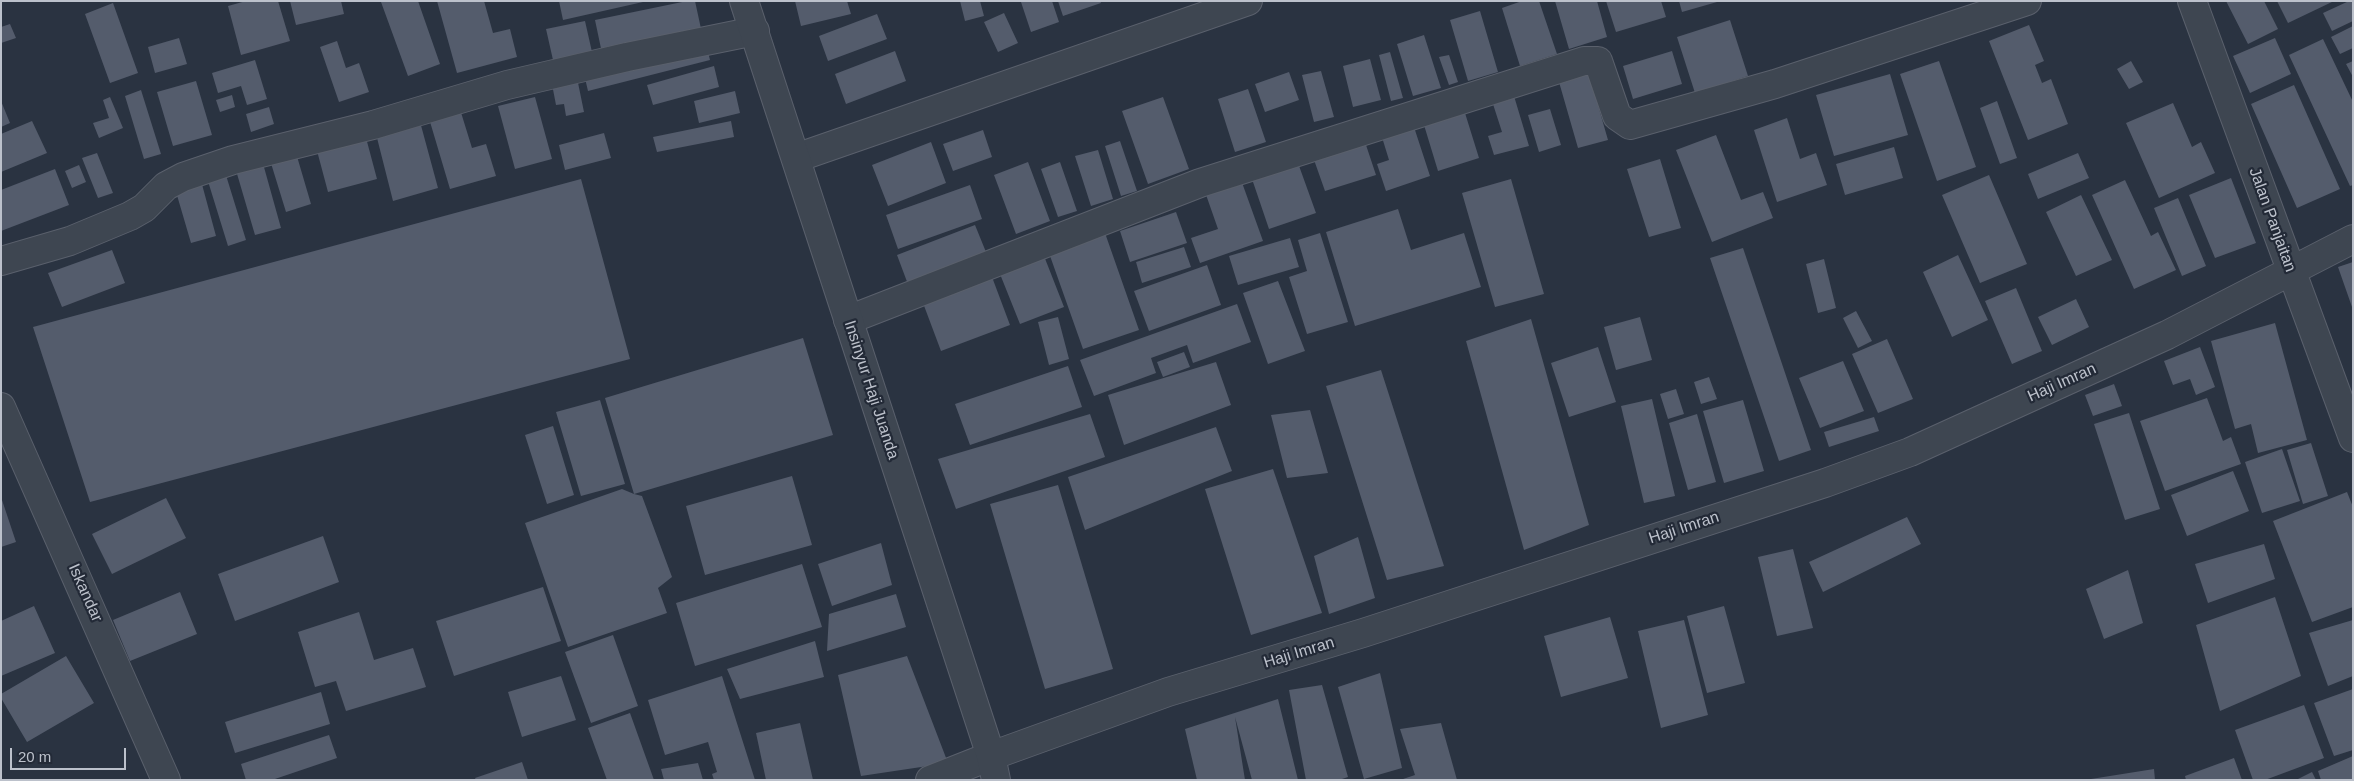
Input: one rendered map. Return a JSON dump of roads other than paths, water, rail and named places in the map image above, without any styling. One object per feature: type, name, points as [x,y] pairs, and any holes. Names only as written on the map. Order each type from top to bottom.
[{"type":"street","name":"Insinyur Haji Juanda","points":[[744,1],[994,768]]},
{"type":"street","points":[[796,158],[1248,1]]},
{"type":"street","points":[[848,320],[1200,183],[1584,61],[1598,61],[1617,116],[1630,125],[1776,84],[2027,1]]},
{"type":"street","name":"Jalan Panjaitan","points":[[2192,1],[2353,438]]},
{"type":"street","points":[[1,261],[70,241],[130,216],[144,208],[166,186],[182,177],[234,160],[373,125],[507,85],[627,57],[754,31]]},
{"type":"street","name":"Haji Imran","points":[[930,780],[994,768],[1168,692],[1372,630],[1825,483],[1910,452],[2167,335],[2353,239]]},
{"type":"street","name":"Iskandar","points":[[1,407],[166,780]]}]
